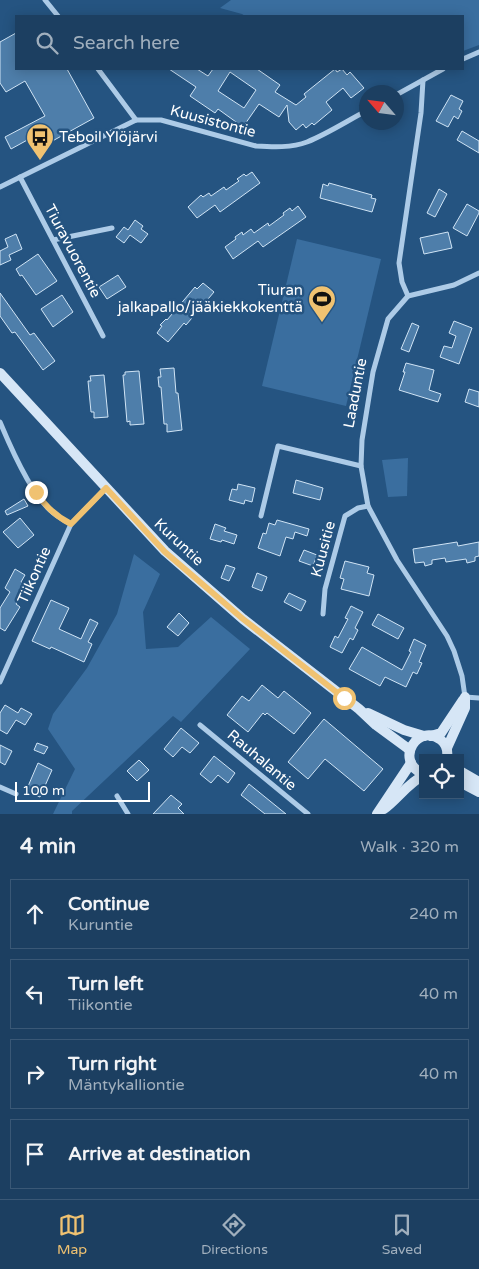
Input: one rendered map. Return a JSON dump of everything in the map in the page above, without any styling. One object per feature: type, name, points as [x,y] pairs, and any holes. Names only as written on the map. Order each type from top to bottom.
[{"type":"main road","name":"Kuruntie","points":[[0,373],[165,552],[243,619],[410,750]]},
{"type":"main road","points":[[419,772],[411,763],[410,750],[415,741],[441,733],[465,697]]},
{"type":"main road","name":"Laaduntie","points":[[448,754],[465,708],[465,697]]},
{"type":"main road","name":"Kuruntie","points":[[359,709],[404,730],[440,740],[447,754]]},
{"type":"main road","points":[[377,814],[411,763]]},
{"type":"main road","points":[[464,773],[479,782]]},
{"type":"main road","points":[[377,814],[395,801],[419,777]]},
{"type":"main road","points":[[464,784],[479,792]]},
{"type":"street","points":[[46,0],[57,15]]},
{"type":"street","points":[[464,59],[479,52]]},
{"type":"street","points":[[99,70],[136,120]]},
{"type":"street","points":[[404,91],[441,70]]},
{"type":"street","points":[[423,80],[421,113],[398,263],[402,282],[408,296],[454,285],[479,273]]},
{"type":"street","name":"Kuusistontie","points":[[0,186],[136,120],[161,120],[256,146],[268,147],[289,146],[306,142],[359,115]]},
{"type":"street","name":"Tiuravuorentie","points":[[20,177],[103,336]]},
{"type":"street","points":[[53,240],[112,228]]},
{"type":"street","name":"Laaduntie","points":[[408,296],[388,319],[385,328],[373,372],[362,440],[360,466],[368,506],[397,560],[447,636],[462,676],[465,697]]},
{"type":"street","points":[[0,422],[10,446],[43,503],[62,520],[71,524]]},
{"type":"street","points":[[261,516],[278,446],[360,466]]},
{"type":"street","name":"Tiikontie","points":[[0,682],[71,524],[106,488]]},
{"type":"street","name":"Kuusitie","points":[[323,614],[325,589],[345,516],[358,508],[368,506]]},
{"type":"street","points":[[465,697],[479,698]]},
{"type":"street","name":"Rauhalantie","points":[[200,725],[308,814]]},
{"type":"street","points":[[0,787],[16,794]]},
{"type":"street","points":[[117,796],[128,814]]},
{"type":"shaded area","points":[[231,0],[479,0],[479,45],[464,51],[464,15],[244,15],[220,8]]},
{"type":"shaded area","name":"Tiuran jalkapallo/jääkiekkokenttä","points":[[297,239],[381,259],[346,406],[262,386]]},
{"type":"shaded area","points":[[408,458],[407,496],[388,497],[382,460]]},
{"type":"shaded area","points":[[134,554],[160,574],[143,612],[146,649],[178,647],[211,617],[250,649],[181,722],[173,716],[72,811],[72,814],[53,814],[75,769],[48,729],[53,714],[87,668],[117,614]]},
{"type":"building","points":[[15,34],[15,70],[68,70],[94,118],[47,144],[40,133],[11,149],[5,137],[45,116],[25,81],[6,92],[0,83],[0,42]]},
{"type":"building","points":[[170,70],[199,70],[208,76],[212,70],[258,70],[280,85],[275,92],[296,105],[306,97],[304,94],[334,70],[337,72],[343,70],[347,75],[350,72],[361,85],[359,85],[359,92],[351,98],[343,88],[326,102],[332,110],[314,125],[312,123],[306,128],[303,124],[296,130],[289,122],[287,105],[279,117],[259,104],[243,127],[218,109],[215,113],[190,96],[196,87]],"holes":[[[230,72],[256,90],[244,108],[218,91]]]},
{"type":"building","points":[[451,95],[463,101],[459,109],[462,111],[458,119],[454,116],[448,127],[436,121]]},
{"type":"building","points":[[462,131],[479,141],[479,153],[457,140]]},
{"type":"building","points":[[252,172],[260,183],[220,212],[215,205],[197,218],[188,207],[201,195],[203,197],[209,193],[211,196],[224,187],[226,190],[239,181],[237,179],[244,174],[246,176]]},
{"type":"building","points":[[329,183],[372,195],[371,198],[376,199],[372,212],[320,198],[323,184],[328,186]]},
{"type":"building","points":[[439,189],[447,194],[435,217],[427,213]]},
{"type":"building","points":[[467,204],[479,211],[479,213],[467,236],[453,228]]},
{"type":"building","points":[[298,206],[306,217],[263,247],[258,241],[233,259],[225,247],[236,239],[235,237],[242,232],[243,235],[251,229],[254,233],[268,223],[269,226],[290,208],[292,211]]},
{"type":"building","points":[[135,220],[143,226],[141,229],[148,234],[141,243],[130,235],[124,243],[116,237],[124,227],[128,230]]},
{"type":"building","points":[[448,232],[452,248],[424,254],[420,238]]},
{"type":"building","points":[[16,234],[22,249],[9,255],[11,260],[0,265],[0,251],[8,247],[5,239]]},
{"type":"building","points":[[38,254],[57,281],[36,295],[16,269]]},
{"type":"building","points":[[118,275],[126,287],[107,299],[99,287]]},
{"type":"building","points":[[203,283],[214,292],[186,325],[184,323],[168,342],[157,333],[162,326],[160,325],[167,320],[195,287],[197,289]]},
{"type":"building","points":[[0,293],[30,335],[34,333],[55,361],[43,370],[15,332],[12,333],[0,316]]},
{"type":"building","points":[[62,295],[73,312],[53,327],[41,309]]},
{"type":"building","points":[[454,321],[472,328],[459,364],[440,357],[444,346],[452,348],[456,336],[449,333]]},
{"type":"building","points":[[412,323],[419,326],[409,352],[401,349]]},
{"type":"building","points":[[406,363],[434,370],[429,390],[441,394],[438,402],[399,390]]},
{"type":"building","points":[[174,368],[182,430],[167,432],[167,424],[164,424],[161,387],[159,387],[158,377],[161,377],[160,369]]},
{"type":"building","points":[[139,371],[144,424],[130,425],[130,421],[127,422],[123,375],[125,375],[125,372]]},
{"type":"building","points":[[104,375],[108,417],[94,418],[94,412],[91,412],[88,381],[91,381],[90,376]]},
{"type":"building","points":[[469,389],[479,392],[479,407],[465,402]]},
{"type":"building","points":[[296,480],[323,488],[320,500],[293,493]]},
{"type":"building","points":[[238,484],[255,488],[252,502],[245,500],[244,504],[229,500],[232,489],[237,490]]},
{"type":"building","points":[[24,499],[28,506],[7,515],[5,511]]},
{"type":"building","points":[[20,518],[34,535],[18,548],[3,532]]},
{"type":"building","points":[[277,520],[309,529],[307,536],[295,532],[293,539],[286,537],[280,556],[258,548],[263,533],[266,534],[269,523],[275,525]]},
{"type":"building","points":[[215,524],[226,528],[224,531],[237,535],[234,544],[210,539]]},
{"type":"building","points":[[457,542],[458,546],[479,542],[479,556],[475,557],[475,561],[467,563],[466,559],[446,562],[445,558],[432,560],[432,564],[425,566],[424,562],[415,563],[413,549]]},
{"type":"building","points":[[304,550],[317,555],[313,566],[299,561]]},
{"type":"building","points":[[345,561],[369,567],[367,573],[374,575],[369,596],[341,589],[344,579],[340,578]]},
{"type":"building","points":[[226,565],[235,568],[229,581],[221,578]]},
{"type":"building","points":[[15,569],[25,575],[21,582],[27,585],[16,604],[20,607],[5,631],[0,628],[0,608],[10,592],[5,588]]},
{"type":"building","points":[[257,573],[267,577],[262,591],[252,587]]},
{"type":"building","points":[[289,593],[306,601],[301,611],[284,602]]},
{"type":"building","points":[[51,600],[69,608],[59,629],[81,639],[90,619],[98,623],[88,642],[92,644],[84,662],[51,647],[50,649],[32,641]]},
{"type":"building","points":[[351,606],[363,612],[355,628],[358,630],[353,640],[350,638],[342,653],[330,647],[335,636],[338,638],[348,619],[345,618]]},
{"type":"building","points":[[179,613],[189,623],[178,636],[167,627]]},
{"type":"building","points":[[378,614],[404,628],[398,639],[372,625]]},
{"type":"building","points":[[414,639],[426,645],[419,662],[422,663],[417,674],[413,672],[406,687],[385,677],[380,686],[349,669],[362,647],[402,670],[411,652],[409,651]]},
{"type":"building","points":[[262,685],[278,698],[284,691],[311,713],[294,734],[267,713],[265,715],[263,713],[248,732],[227,715],[242,696],[249,701]]},
{"type":"building","points":[[5,705],[18,713],[21,708],[32,714],[25,725],[16,720],[7,734],[0,730],[0,713]]},
{"type":"building","points":[[324,719],[383,769],[364,791],[325,759],[308,779],[288,762]]},
{"type":"building","points":[[181,728],[199,743],[190,753],[182,747],[173,757],[164,749]]},
{"type":"building","points":[[37,743],[48,747],[44,754],[34,750]]},
{"type":"building","points":[[0,745],[12,751],[5,765],[0,762]]},
{"type":"building","points":[[214,756],[235,773],[228,783],[218,775],[211,783],[200,774]]},
{"type":"building","points":[[139,760],[149,770],[137,781],[127,771]]},
{"type":"building","points":[[38,763],[52,770],[40,797],[26,791]]},
{"type":"building","points":[[249,784],[286,814],[265,814],[241,795]]},
{"type":"building","points":[[171,795],[182,804],[178,808],[184,814],[153,814]]},
{"type":"place","name":"Teboil Ylöjärvi","points":[[40,161]]},
{"type":"place","name":"Tiuran jalkapallo/jääkiekkokenttä","points":[[322,323]]},
{"type":"route","points":[[36,492],[50,511],[71,524],[106,488],[165,552],[243,619],[344,698]]}]
